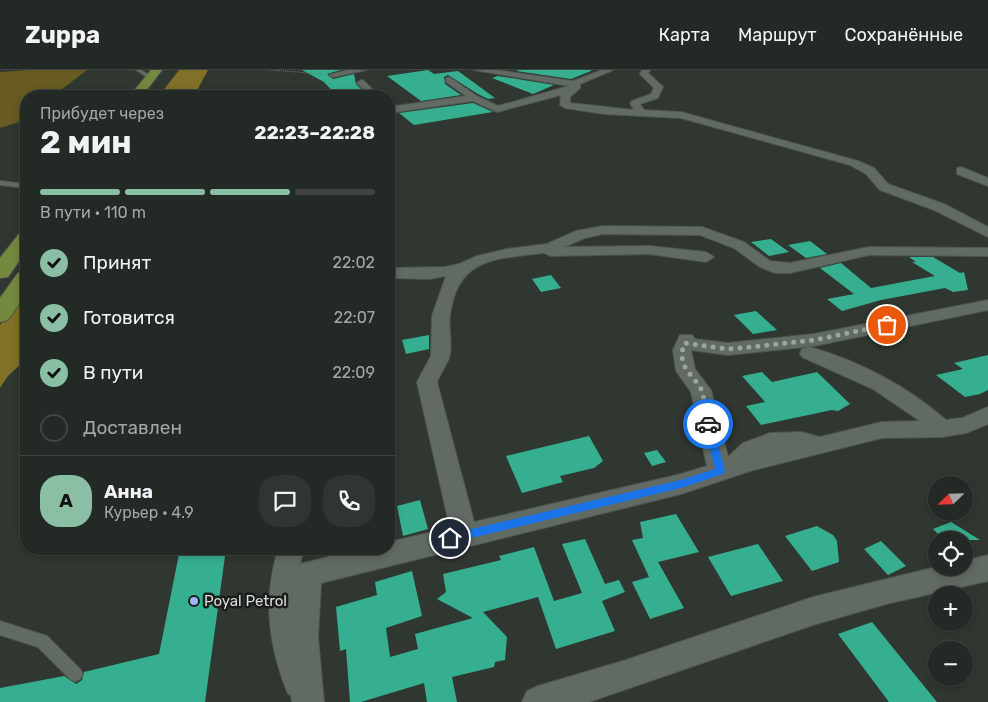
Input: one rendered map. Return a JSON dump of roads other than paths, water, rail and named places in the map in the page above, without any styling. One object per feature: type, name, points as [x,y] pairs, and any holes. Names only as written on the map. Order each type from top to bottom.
[{"type":"highway","points":[[141,90],[154,74]]},
{"type":"highway","points":[[0,272],[20,246]]},
{"type":"highway","points":[[0,315],[20,287]]},
{"type":"street","points":[[335,75],[362,70]]},
{"type":"street","points":[[478,70],[573,85]]},
{"type":"street","points":[[518,76],[538,70]]},
{"type":"street","points":[[449,80],[474,98],[497,108],[514,105],[573,85],[609,70]]},
{"type":"street","points":[[640,112],[635,103],[655,96],[659,87],[644,74],[646,70]]},
{"type":"street","points":[[361,83],[369,90]]},
{"type":"street","points":[[558,105],[573,85]]},
{"type":"street","points":[[395,109],[474,98]]},
{"type":"street","points":[[514,105],[558,105],[604,111],[681,115],[854,164],[870,172],[884,187],[939,207],[988,233]]},
{"type":"street","points":[[961,171],[988,182]]},
{"type":"street","points":[[528,252],[550,248],[581,234],[603,230],[669,229],[702,230],[729,240],[765,264],[775,268],[790,268],[869,251],[988,252]]},
{"type":"street","points":[[465,535],[431,405],[427,382],[440,357],[441,316],[447,293],[456,275],[464,268],[482,259],[507,253],[649,250],[706,257]]},
{"type":"street","points":[[395,273],[429,274],[464,268]]},
{"type":"street","points":[[727,469],[701,390],[686,371],[682,350],[685,341],[728,349],[814,340],[988,305]]},
{"type":"street","points":[[809,353],[858,372],[892,391],[924,412],[942,429]]},
{"type":"street","points":[[395,552],[681,484],[727,469],[882,430],[942,429],[966,425],[988,415]]},
{"type":"street","points":[[289,555],[283,575],[282,614],[287,655],[308,702]]},
{"type":"street","points":[[308,702],[301,643],[304,594],[309,573],[383,555]]},
{"type":"street","points":[[538,702],[626,675],[813,611],[886,591],[988,568]]},
{"type":"lane","points":[[138,70],[154,74]]},
{"type":"lane","points":[[0,183],[20,185]]},
{"type":"lane","points":[[0,628],[42,641],[75,674]]},
{"type":"place","name":"Poyal Petrol","points":[[194,601]]}]
